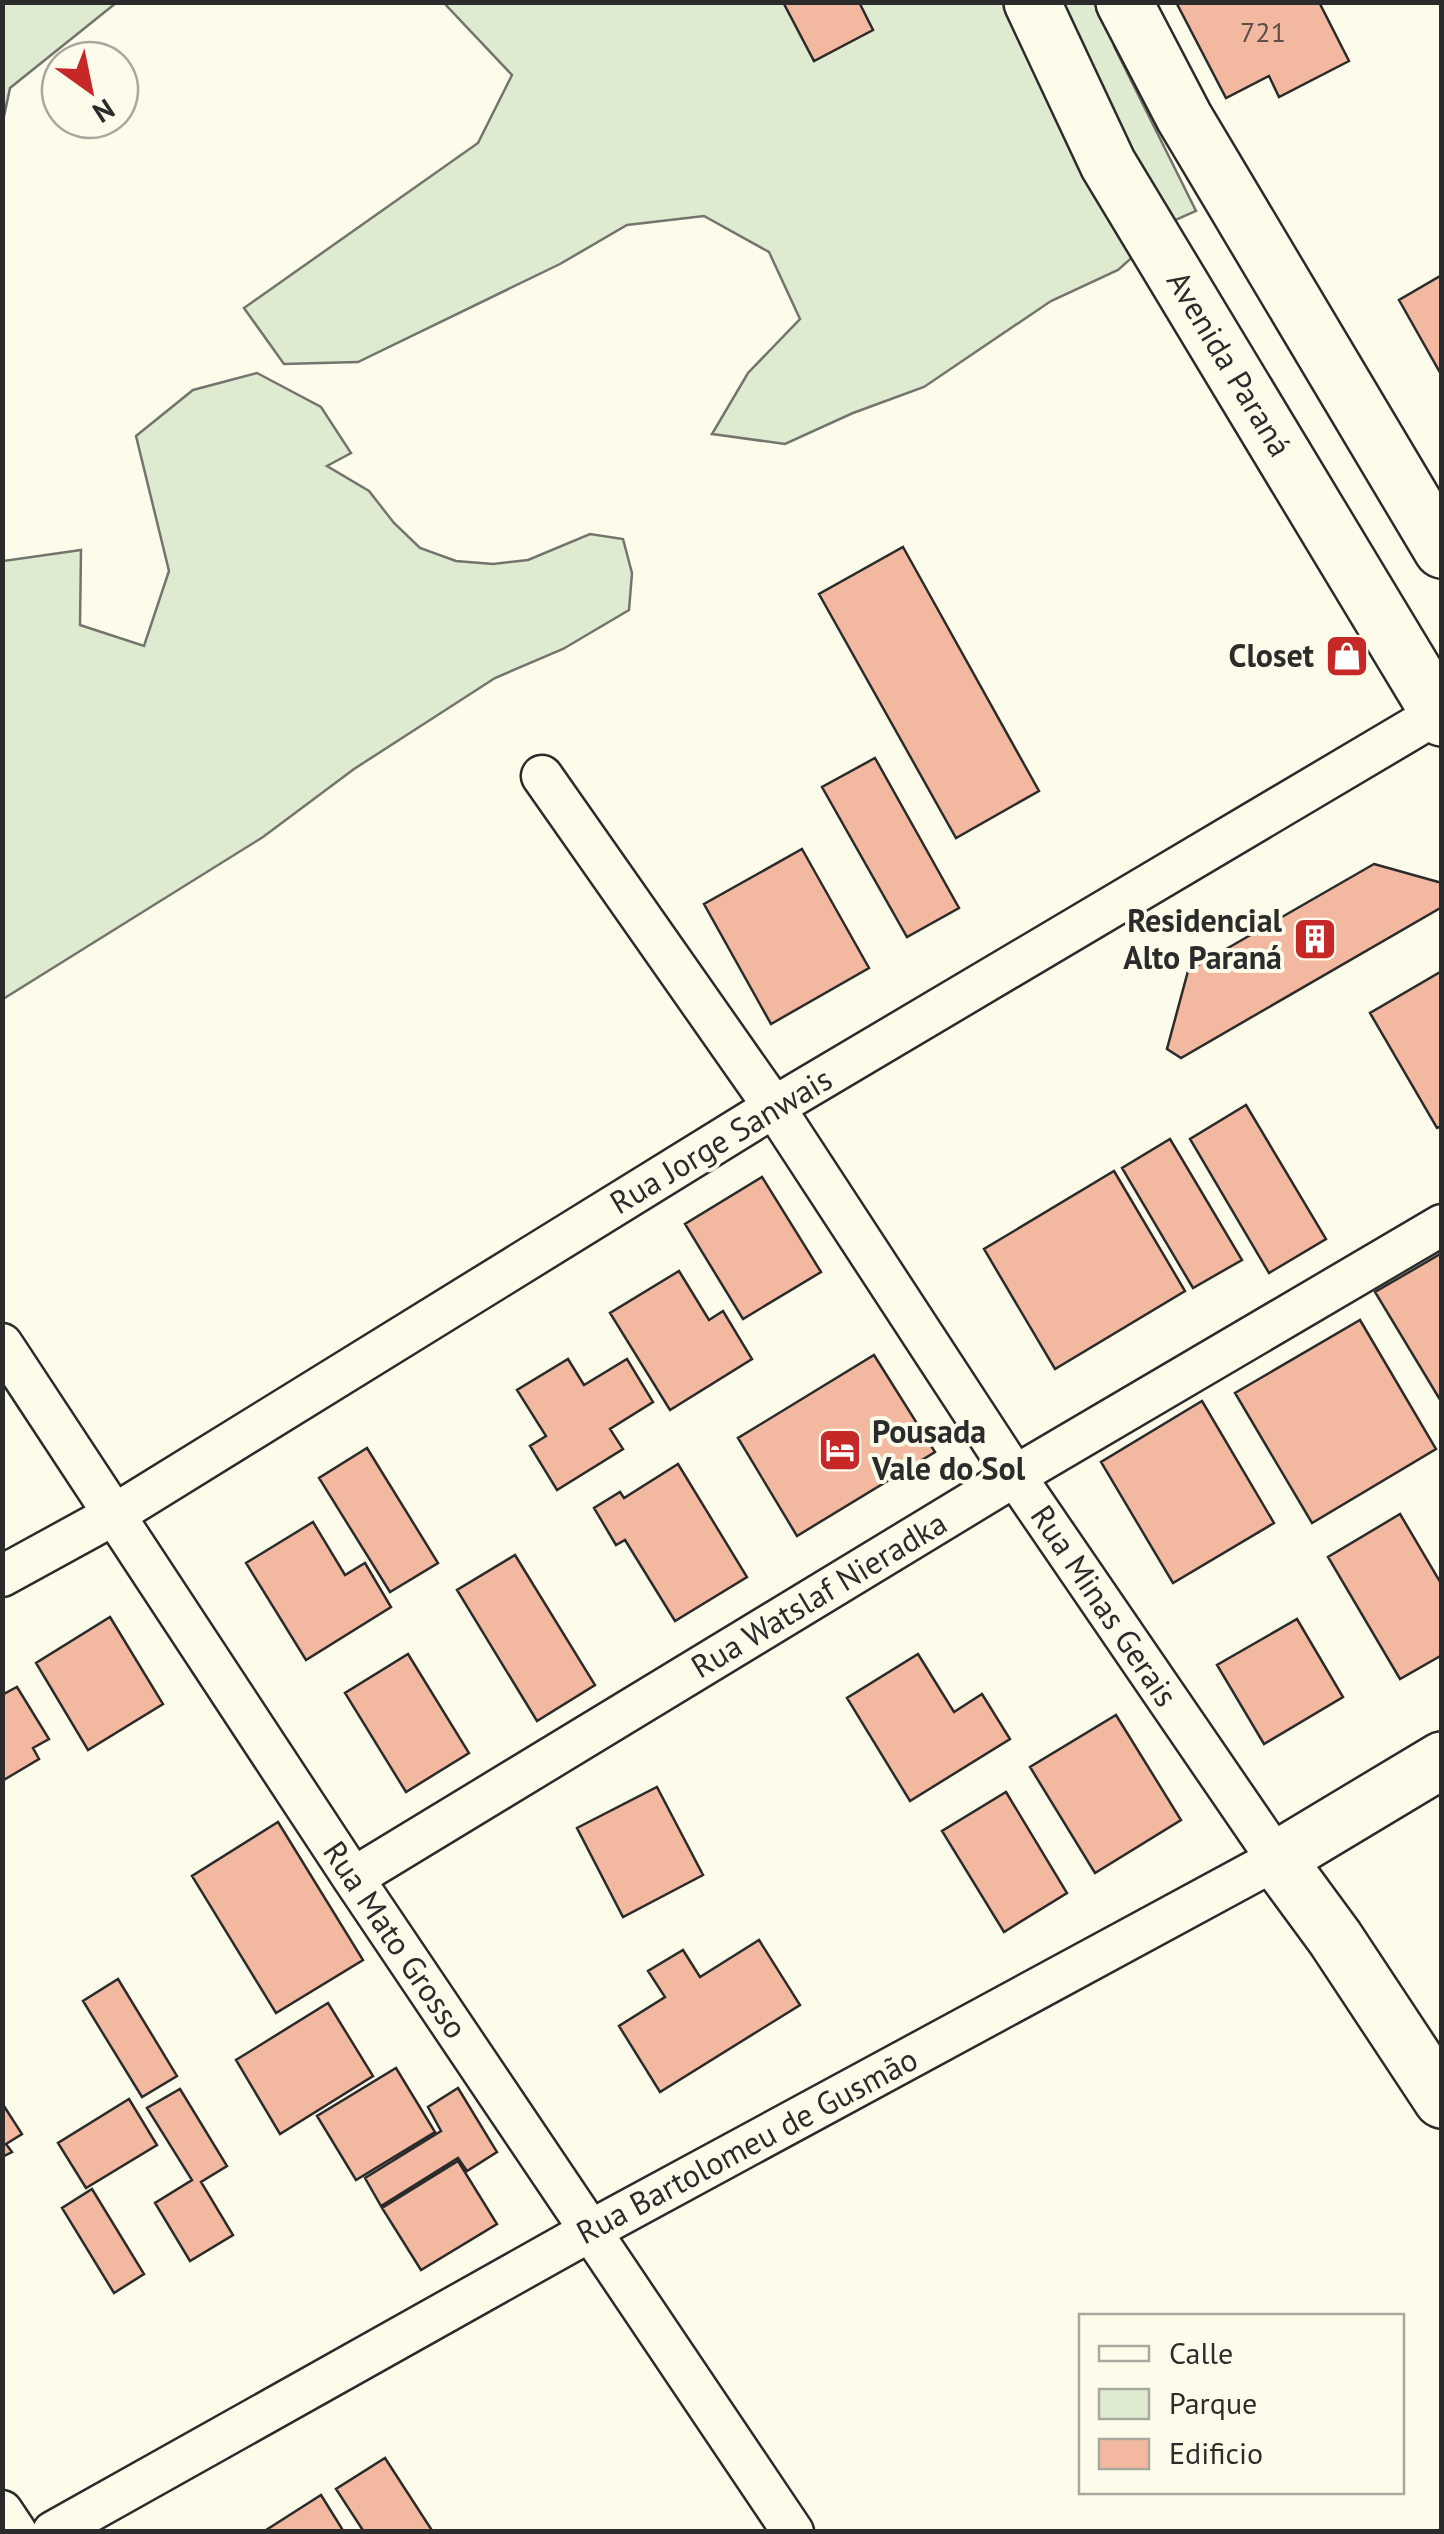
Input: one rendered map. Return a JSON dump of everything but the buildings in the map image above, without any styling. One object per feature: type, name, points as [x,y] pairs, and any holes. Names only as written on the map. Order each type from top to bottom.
[{"type":"main road","name":"Avenida Paraná","points":[[1032,2],[1108,164],[1440,714]]},
{"type":"main road","points":[[1124,2],[1184,117],[1442,550]]},
{"type":"main road","name":"Rua Bartolomeu de Gusmão","points":[[1277,1859],[1442,1760]]},
{"type":"main road","name":"Rua Minas Gerais","points":[[1277,1859],[1335,1938],[1442,2100]]},
{"type":"street","name":"Rua Jorge Sanwais","points":[[2,1576],[116,1514],[774,1107],[1440,714]]},
{"type":"street","name":"Rua Minas Gerais","points":[[542,776],[774,1107],[1014,1476],[1277,1859]]},
{"type":"street","name":"Rua Watslaf Nieradka","points":[[353,1878],[1014,1476],[1442,1225]]},
{"type":"street","name":"Rua Mato Grosso","points":[[2,1344],[353,1878],[793,2532]]},
{"type":"street","name":"Rua Bartolomeu de Gusmão","points":[[53,2532],[590,2231],[1277,1859]]},
{"type":"street","points":[[2,2511],[16,2532]]},
{"type":"green space","points":[[3,2],[116,3],[70,40],[40,40],[40,64],[10,88],[3,121]]},
{"type":"green space","points":[[444,3],[1122,3],[1114,46],[1196,211],[1173,221],[1118,270],[1051,301],[924,387],[785,444],[712,434],[748,373],[800,319],[769,252],[704,216],[627,225],[560,264],[358,362],[284,364],[244,308],[478,143],[512,75]]},
{"type":"green space","points":[[257,373],[321,407],[351,453],[327,466],[369,491],[420,548],[456,561],[493,564],[528,560],[590,534],[623,539],[632,573],[629,610],[563,649],[495,678],[354,769],[263,837],[3,999],[3,561],[81,550],[80,625],[144,646],[169,571],[136,436],[193,390]]},
{"type":"place","name":"Closet","points":[[1347,656]]},
{"type":"place","name":"Residencial Alto Paraná","points":[[1315,939]]},
{"type":"place","name":"Pousada Vale do Sol","points":[[840,1450]]}]
